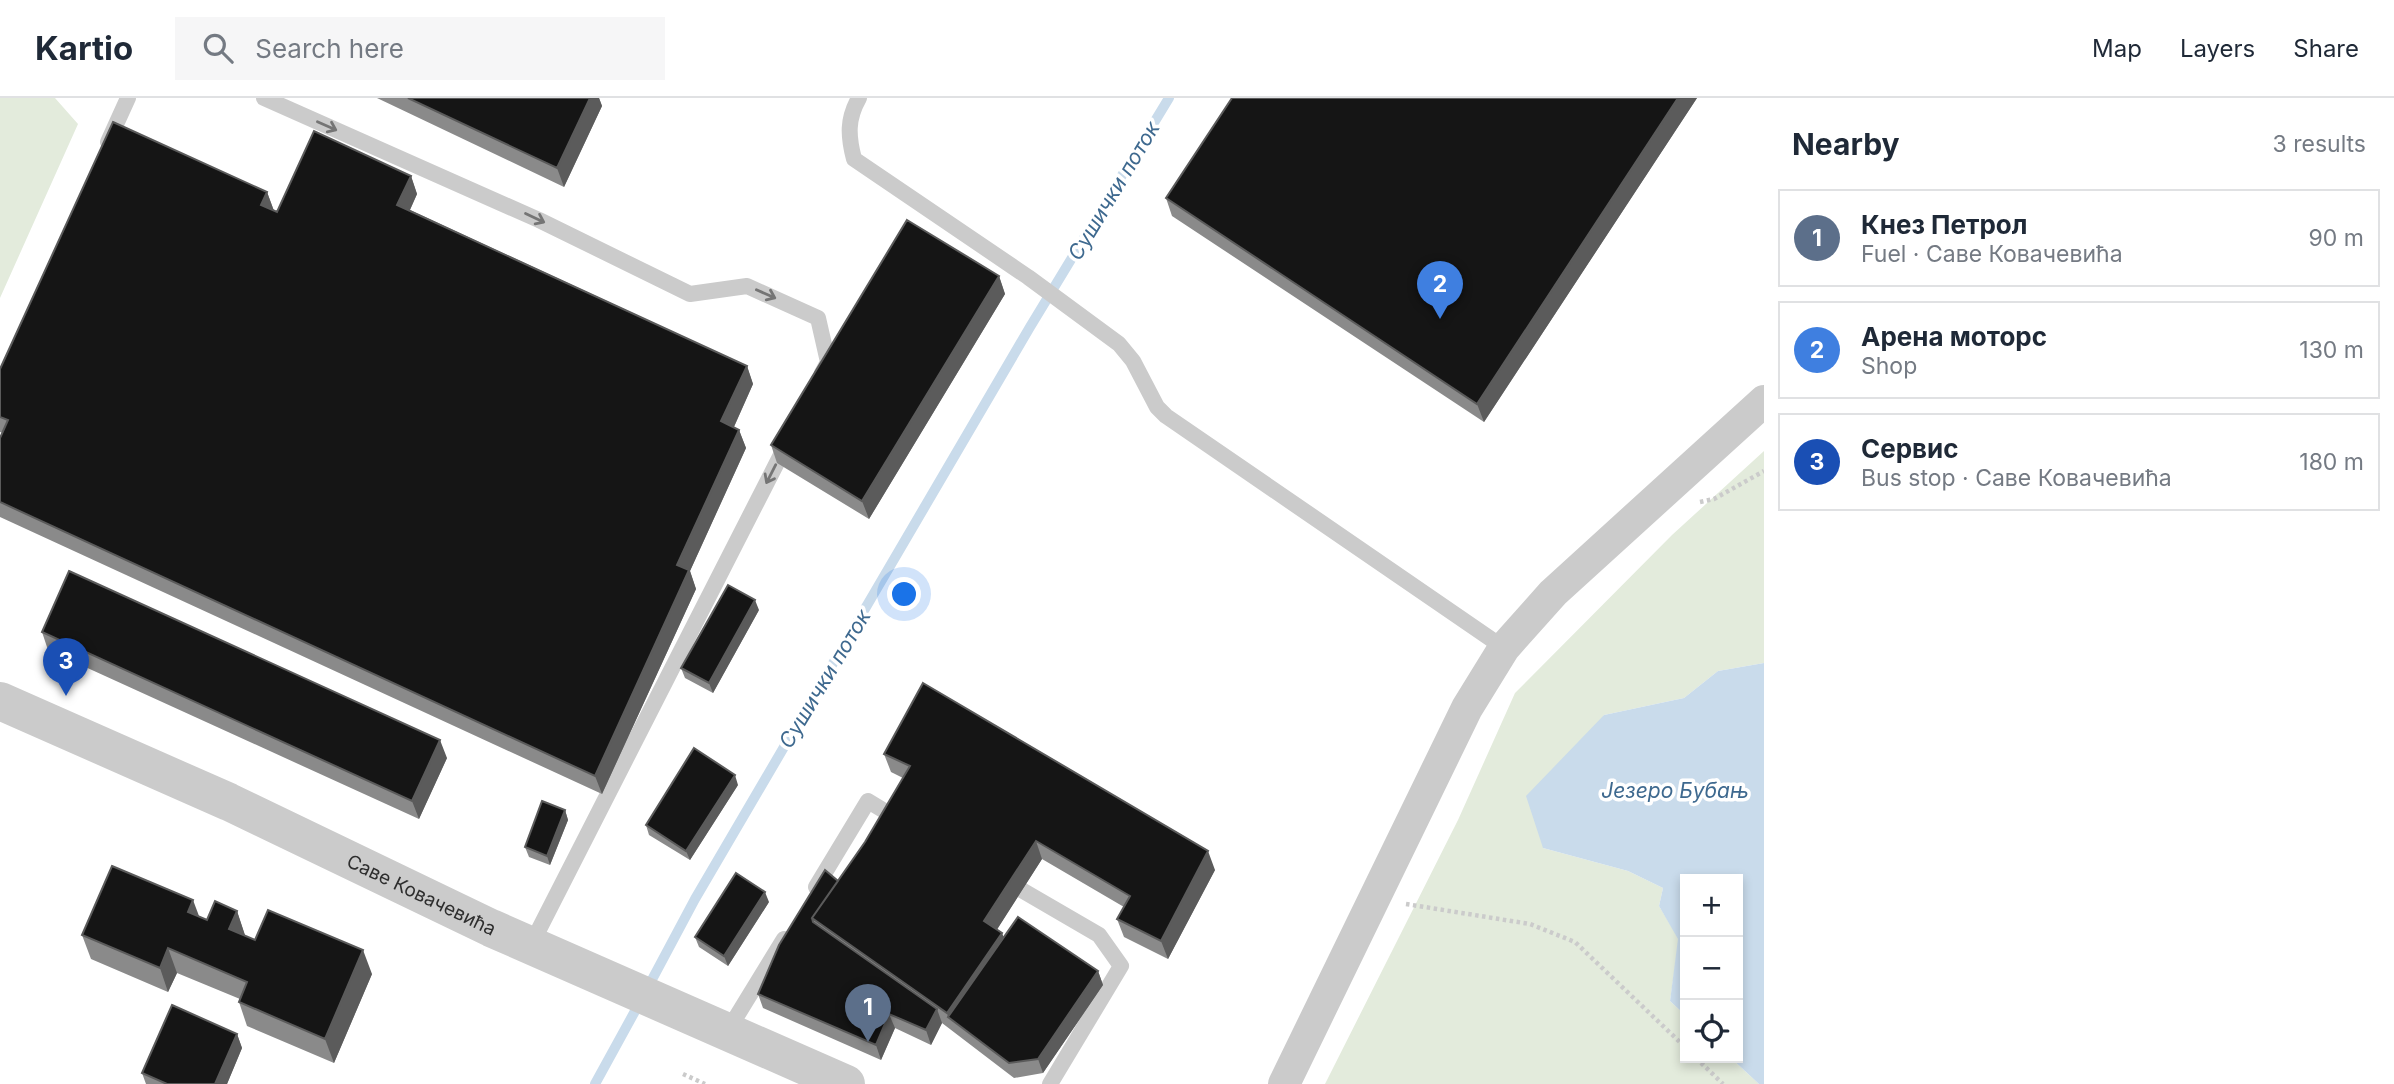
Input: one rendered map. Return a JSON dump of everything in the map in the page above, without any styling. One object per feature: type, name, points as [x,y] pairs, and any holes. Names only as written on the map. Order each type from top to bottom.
[{"type":"street","points":[[1284,1084],[1467,708],[1504,648],[1553,593],[1764,401]]},
{"type":"street","name":"Саве Ковачевића","points":[[0,701],[229,803],[531,945],[846,1084]]},
{"type":"lane","points":[[100,160],[128,98]]},
{"type":"lane","points":[[264,98],[539,220],[690,294],[747,286],[818,318],[828,362],[815,387]]},
{"type":"lane","points":[[859,98],[849,122],[849,140],[854,159],[1028,277],[1119,344],[1133,361],[1150,395],[1166,416],[1504,648]]},
{"type":"lane","points":[[531,945],[796,424]]},
{"type":"lane","points":[[805,905],[868,801],[920,831]]},
{"type":"lane","points":[[988,871],[1099,935],[1121,966],[1050,1084]]},
{"type":"lane","points":[[714,1026],[791,928]]},
{"type":"path","points":[[1374,899],[1530,924],[1575,942],[1680,1042]]},
{"type":"path","points":[[1701,1063],[1723,1084]]},
{"type":"path","points":[[683,1074],[705,1084]]},
{"type":"green space","points":[[0,98],[55,98],[78,124],[0,298]]},
{"type":"green space","points":[[1764,451],[1764,663],[1718,671],[1684,698],[1604,715],[1543,848],[1628,871],[1663,888],[1659,906],[1679,939],[1670,1001],[1680,1010],[1680,1063],[1736,1063],[1759,1084],[1325,1084],[1458,820],[1515,693],[1672,535]]},
{"type":"water","name":"Језеро Бубањ","points":[[1764,663],[1764,1084],[1759,1084],[1736,1063],[1743,1063],[1743,874],[1680,874],[1680,1010],[1670,1001],[1678,939],[1659,906],[1663,888],[1628,871],[1543,848],[1526,796],[1604,715],[1684,698],[1718,671]]},
{"type":"building","points":[[408,98],[590,98],[557,168]]},
{"type":"building","points":[[1232,98],[1678,98],[1477,404],[1166,198]]},
{"type":"building","points":[[113,122],[267,192],[261,205],[277,212],[314,131],[411,176],[397,205],[747,366],[721,421],[739,430],[677,565],[689,570],[595,776],[0,502],[0,438],[8,420],[0,417],[0,369]]},
{"type":"building","points":[[907,220],[999,276],[862,501],[771,445]]},
{"type":"building","points":[[69,571],[440,740],[412,801],[42,632]]},
{"type":"building","points":[[728,585],[755,600],[709,683],[681,668]]},
{"type":"building","points":[[923,683],[1208,851],[1161,941],[1117,919],[1130,896],[1036,841],[984,921],[1002,933],[947,1013],[812,918],[865,842],[910,766],[884,754]]},
{"type":"building","points":[[694,748],[735,775],[686,851],[646,825]]},
{"type":"building","points":[[542,801],[565,810],[547,856],[525,847]]},
{"type":"building","points":[[112,866],[193,900],[188,912],[207,920],[215,901],[237,911],[229,929],[255,940],[268,910],[363,950],[325,1039],[239,1002],[247,982],[168,948],[160,968],[82,935]]},
{"type":"building","points":[[825,870],[838,881],[812,918],[813,922],[937,1009],[926,1030],[889,1014],[876,1045],[758,994],[779,945]]},
{"type":"building","points":[[736,873],[765,892],[724,956],[695,937]]},
{"type":"building","points":[[1018,917],[1098,971],[1038,1059],[1009,1063],[948,1017]]},
{"type":"building","points":[[172,1005],[237,1034],[215,1084],[167,1084],[142,1073]]},
{"type":"waterway","name":"Сушички поток","points":[[647,989],[695,899],[1030,327],[1169,98]]},
{"type":"waterway","name":"Сушички поток","points":[[595,1084],[640,1002]]},
{"type":"place","name":"Арена моторс","points":[[1440,319]]},
{"type":"place","name":"Сервис","points":[[66,696]]},
{"type":"place","name":"Кнез Петрол","points":[[868,1042]]}]
